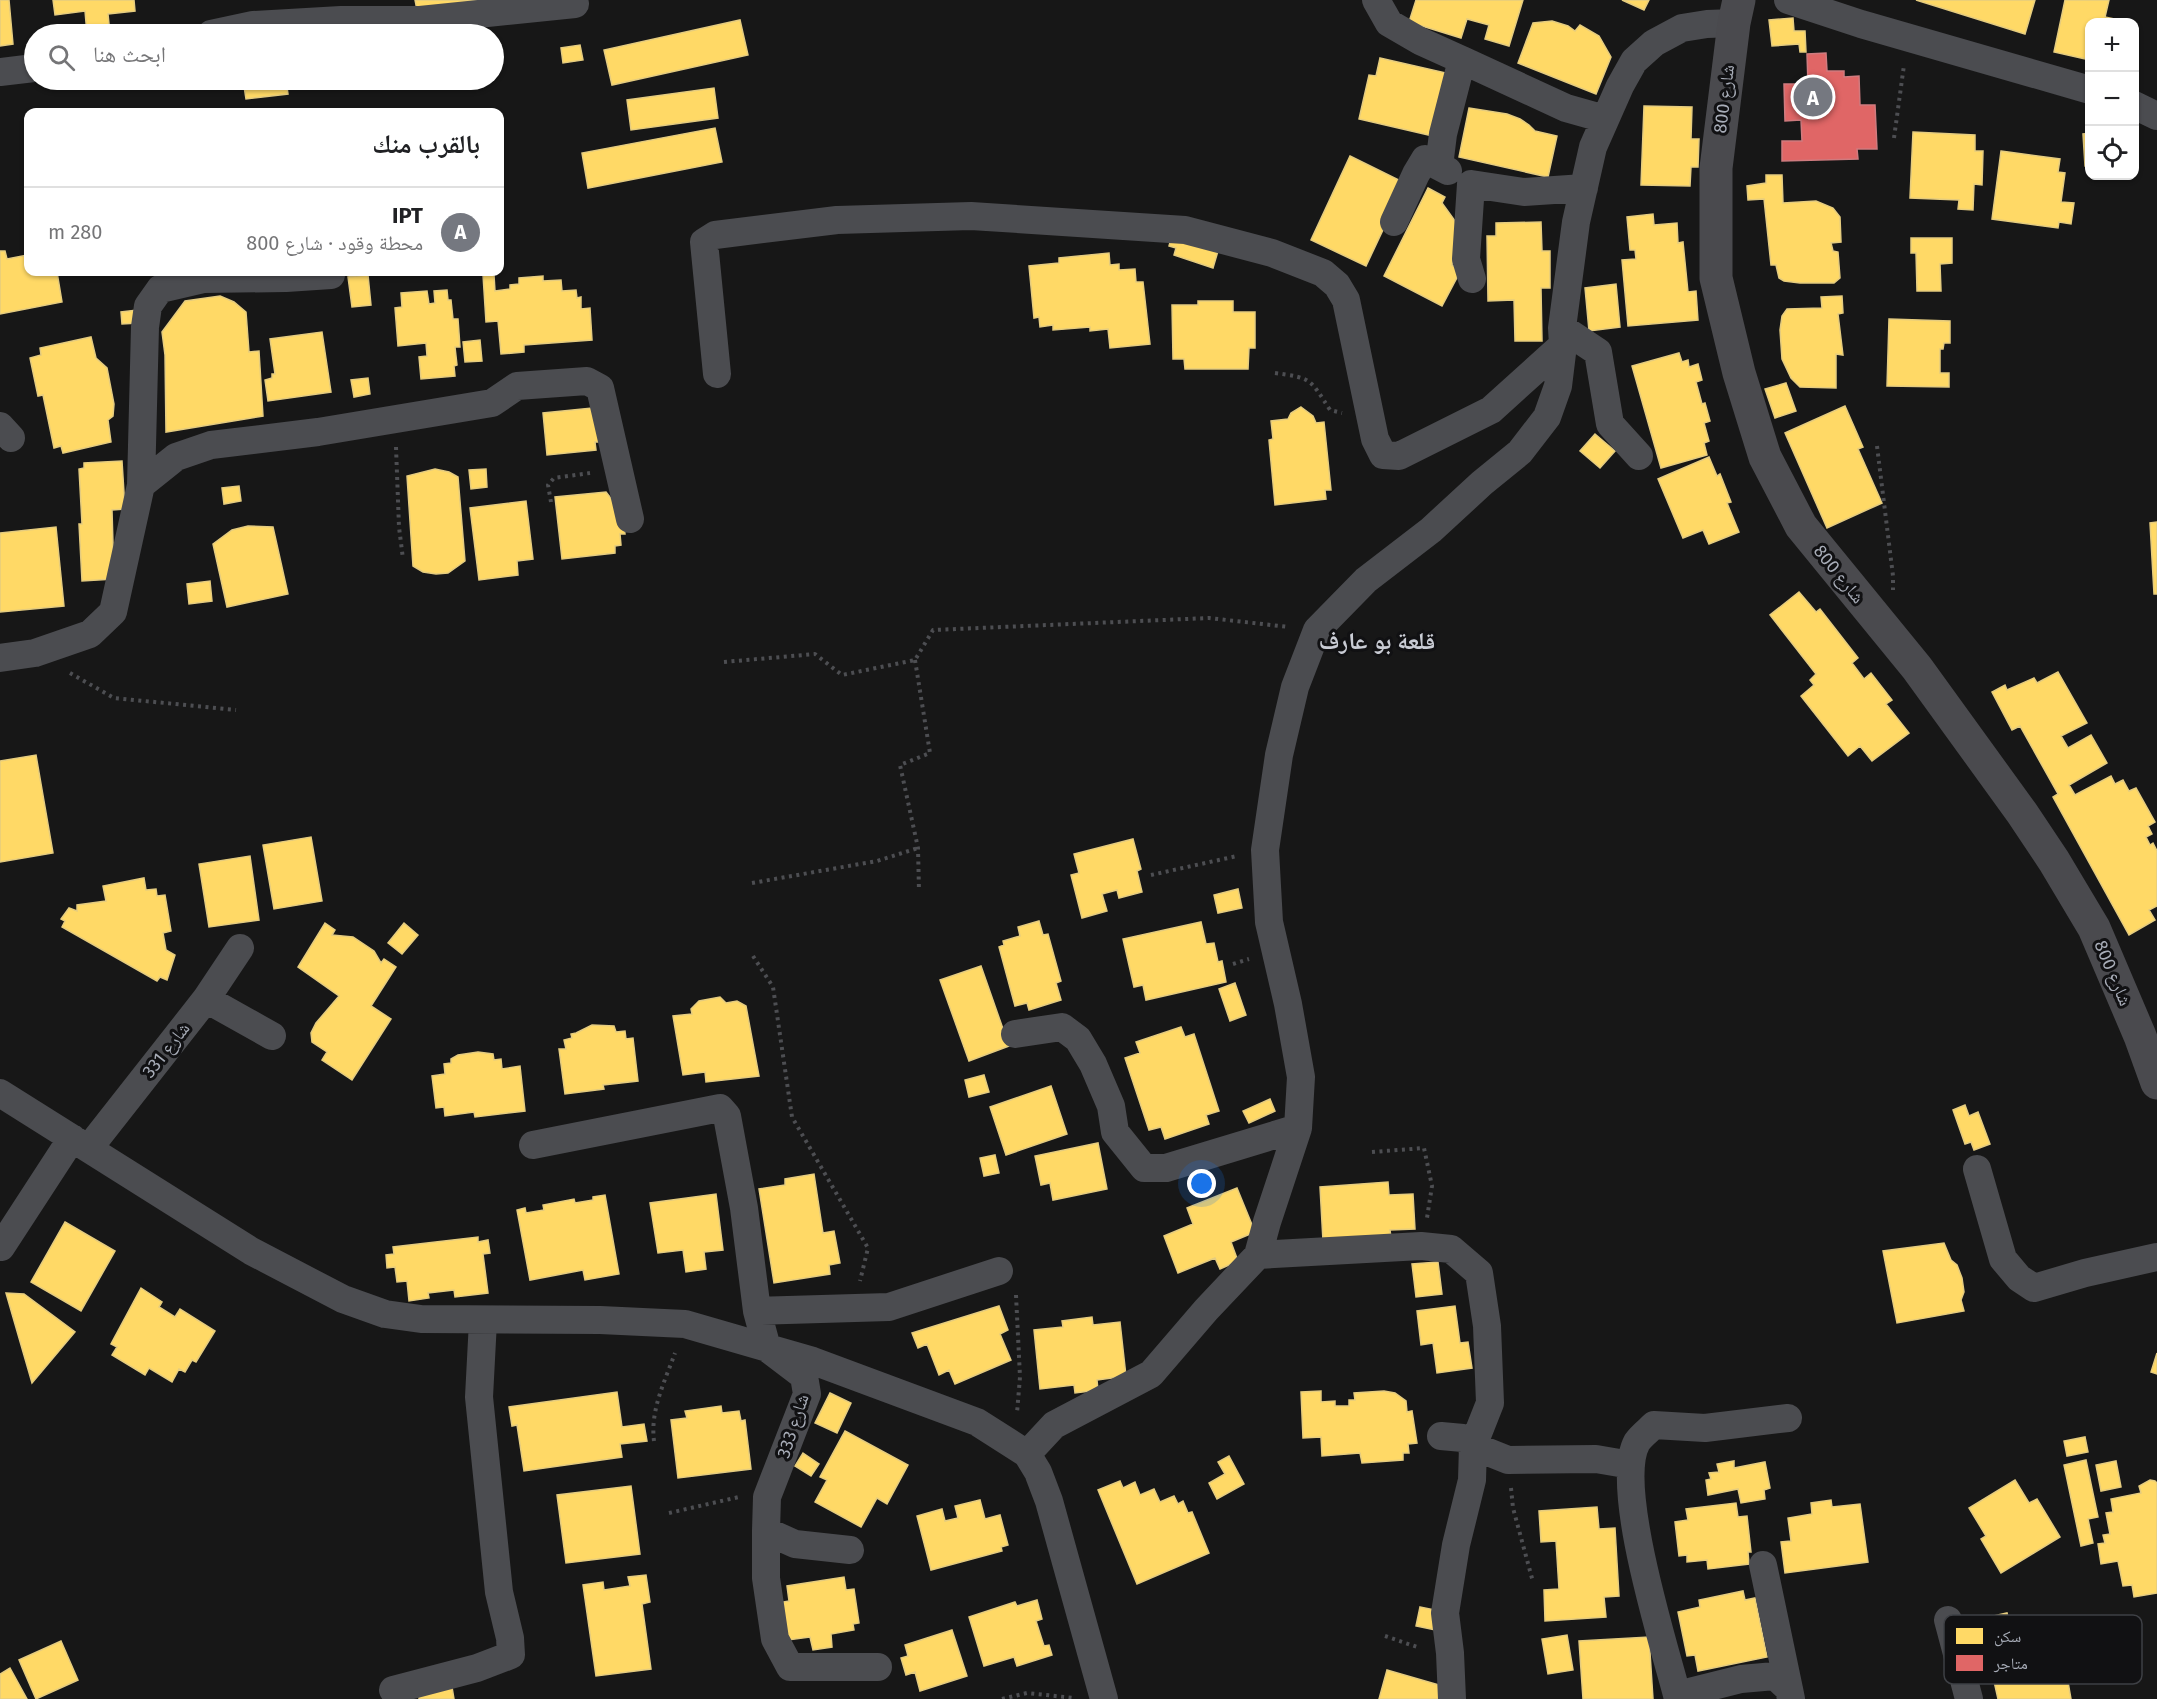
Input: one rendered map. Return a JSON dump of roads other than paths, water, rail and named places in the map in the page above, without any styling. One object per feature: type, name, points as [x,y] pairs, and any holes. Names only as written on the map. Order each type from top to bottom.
[{"type":"main road","name":"شارع 800","points":[[1736,12],[1716,168],[1716,278],[1739,373],[1765,457],[1801,526],[1917,668],[2016,804],[2054,861],[2094,928],[2148,1037],[2157,1083]]},
{"type":"street","points":[[1376,0],[1389,23],[1420,41],[1566,108],[1605,119]]},
{"type":"street","points":[[1788,0],[1908,38],[2085,89]]},
{"type":"street","points":[[271,24],[341,20],[420,20],[575,4]]},
{"type":"street","points":[[1021,1450],[1054,1425],[1151,1374],[1206,1310],[1258,1255],[1298,1128],[1301,1077],[1288,1004],[1269,922],[1264,850],[1279,755],[1295,687],[1317,630],[1366,580],[1431,530],[1520,452],[1547,417],[1558,386],[1576,222],[1593,147],[1620,86],[1634,61],[1654,43],[1682,28],[1707,24],[1736,12]]},
{"type":"street","points":[[1439,166],[1443,134],[1462,60]]},
{"type":"street","points":[[0,72],[24,69]]},
{"type":"street","points":[[2139,107],[2157,116]]},
{"type":"street","points":[[1394,222],[1425,159],[1471,184],[1524,192],[1584,188]]},
{"type":"street","points":[[1471,184],[1466,259],[1472,279]]},
{"type":"street","points":[[717,374],[704,242],[715,235],[837,220],[971,216],[1185,230],[1272,253],[1323,273],[1337,285],[1346,300],[1375,439],[1383,455],[1399,456],[1491,410],[1562,336]]},
{"type":"street","points":[[0,658],[35,653],[90,634],[113,612],[141,485],[145,327],[148,306],[160,289],[203,279],[316,276]]},
{"type":"street","points":[[1562,336],[1598,352],[1610,424],[1639,456]]},
{"type":"street","points":[[141,485],[176,457],[211,445],[492,403],[517,386],[587,381],[600,388],[630,519]]},
{"type":"street","name":"شارع 331","points":[[1,1247],[80,1143],[206,999],[240,948]]},
{"type":"street","points":[[206,999],[272,1036]]},
{"type":"street","points":[[1015,1034],[1062,1028],[1078,1039],[1093,1064],[1111,1106],[1114,1132],[1144,1168],[1166,1168],[1298,1128]]},
{"type":"street","points":[[0,1093],[251,1251],[343,1299],[385,1314],[412,1318],[483,1321],[600,1320],[686,1324],[813,1361],[977,1422],[1021,1450],[1038,1472],[1049,1501],[1104,1699]]},
{"type":"street","points":[[533,1145],[720,1108],[728,1116],[734,1146],[757,1311],[766,1348]]},
{"type":"street","points":[[1977,1168],[2003,1259],[2019,1278],[2034,1288],[2085,1273],[2157,1257]]},
{"type":"street","points":[[1258,1255],[1420,1246],[1451,1249],[1479,1273],[1487,1326],[1490,1403],[1473,1446],[1472,1480],[1456,1545],[1445,1613],[1452,1699]]},
{"type":"street","points":[[757,1311],[889,1307],[1008,1280]]},
{"type":"street","points":[[393,1690],[477,1668],[511,1655],[510,1638],[499,1592],[479,1397],[483,1321]]},
{"type":"street","name":"شارع 333","points":[[766,1348],[804,1376],[807,1394],[767,1497],[766,1578],[775,1639],[790,1667],[878,1667]]},
{"type":"street","points":[[1788,1418],[1705,1428],[1654,1425],[1637,1442],[1631,1465],[1634,1517],[1648,1592],[1677,1695],[1742,1679],[1774,1676],[1790,1694]]},
{"type":"street","points":[[1441,1436],[1463,1438],[1473,1446],[1508,1460],[1596,1459],[1631,1465]]},
{"type":"street","points":[[766,1532],[795,1544],[850,1550]]},
{"type":"street","points":[[1763,1565],[1790,1694]]},
{"type":"street","points":[[1965,1684],[1969,1699]]},
{"type":"place","name":"IPT","points":[[1813,97]]},
{"type":"district","name":"قلعة بو عارف","points":[[1377,641]]}]
